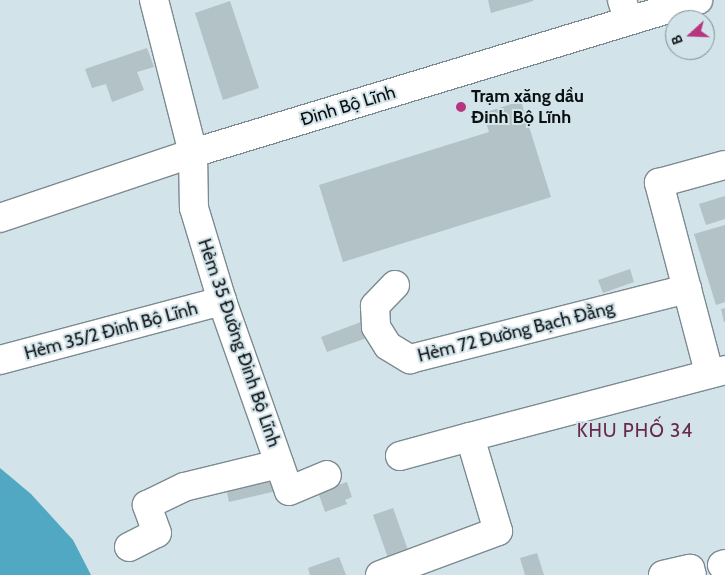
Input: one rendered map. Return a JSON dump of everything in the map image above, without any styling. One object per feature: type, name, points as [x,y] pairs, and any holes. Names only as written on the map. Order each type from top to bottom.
[{"type":"main road","name":"Hẻm 35 Đường Đinh Bộ Lĩnh","points":[[154,0],[194,153],[194,208],[222,301],[279,464],[289,491],[327,475]]},
{"type":"main road","name":"Đinh Bộ Lĩnh","points":[[0,218],[625,10],[698,0]]},
{"type":"main road","points":[[400,456],[717,371],[687,289],[659,184],[725,164]]},
{"type":"main road","name":"Hẻm 72 Đường Bạch Đằng","points":[[395,285],[375,306],[376,327],[388,346],[410,359],[687,289]]},
{"type":"main road","name":"Hẻm 35/2 Đinh Bộ Lĩnh","points":[[0,360],[222,301]]},
{"type":"main road","points":[[380,575],[498,531],[470,436]]},
{"type":"main road","points":[[129,547],[157,533],[147,505],[184,487],[279,464]]},
{"type":"main road","points":[[663,575],[690,569],[692,575]]},
{"type":"water","points":[[0,468],[31,494],[73,540],[91,575],[0,575]]},
{"type":"building","points":[[488,0],[533,0],[533,1],[491,13]]},
{"type":"building","points":[[230,1],[259,88],[223,100],[195,13]]},
{"type":"building","points":[[147,48],[154,67],[137,72],[144,90],[112,102],[106,84],[92,88],[85,69]]},
{"type":"building","points":[[521,101],[551,197],[343,262],[319,185],[489,132],[483,113]]},
{"type":"building","points":[[725,196],[725,219],[706,225],[699,204]]},
{"type":"building","points":[[725,225],[725,302],[716,305],[694,234]]},
{"type":"building","points":[[630,269],[634,282],[603,293],[598,280]]},
{"type":"building","points":[[725,308],[725,322],[724,322],[721,309]]},
{"type":"building","points":[[369,319],[375,335],[327,352],[321,337]]},
{"type":"building","points":[[280,471],[285,489],[229,502],[225,484]]},
{"type":"building","points":[[347,482],[352,497],[345,500],[347,504],[325,512],[318,492]]},
{"type":"building","points":[[393,508],[408,550],[388,558],[373,515]]},
{"type":"building","points":[[537,553],[544,575],[525,575],[520,558]]},
{"type":"building","points":[[339,557],[346,575],[310,575],[308,568]]},
{"type":"place","name":"Trạm xăng dầu Đinh Bộ Lĩnh","points":[[461,107]]},
{"type":"district","name":"KHU PHỐ 34","points":[[635,431]]}]
